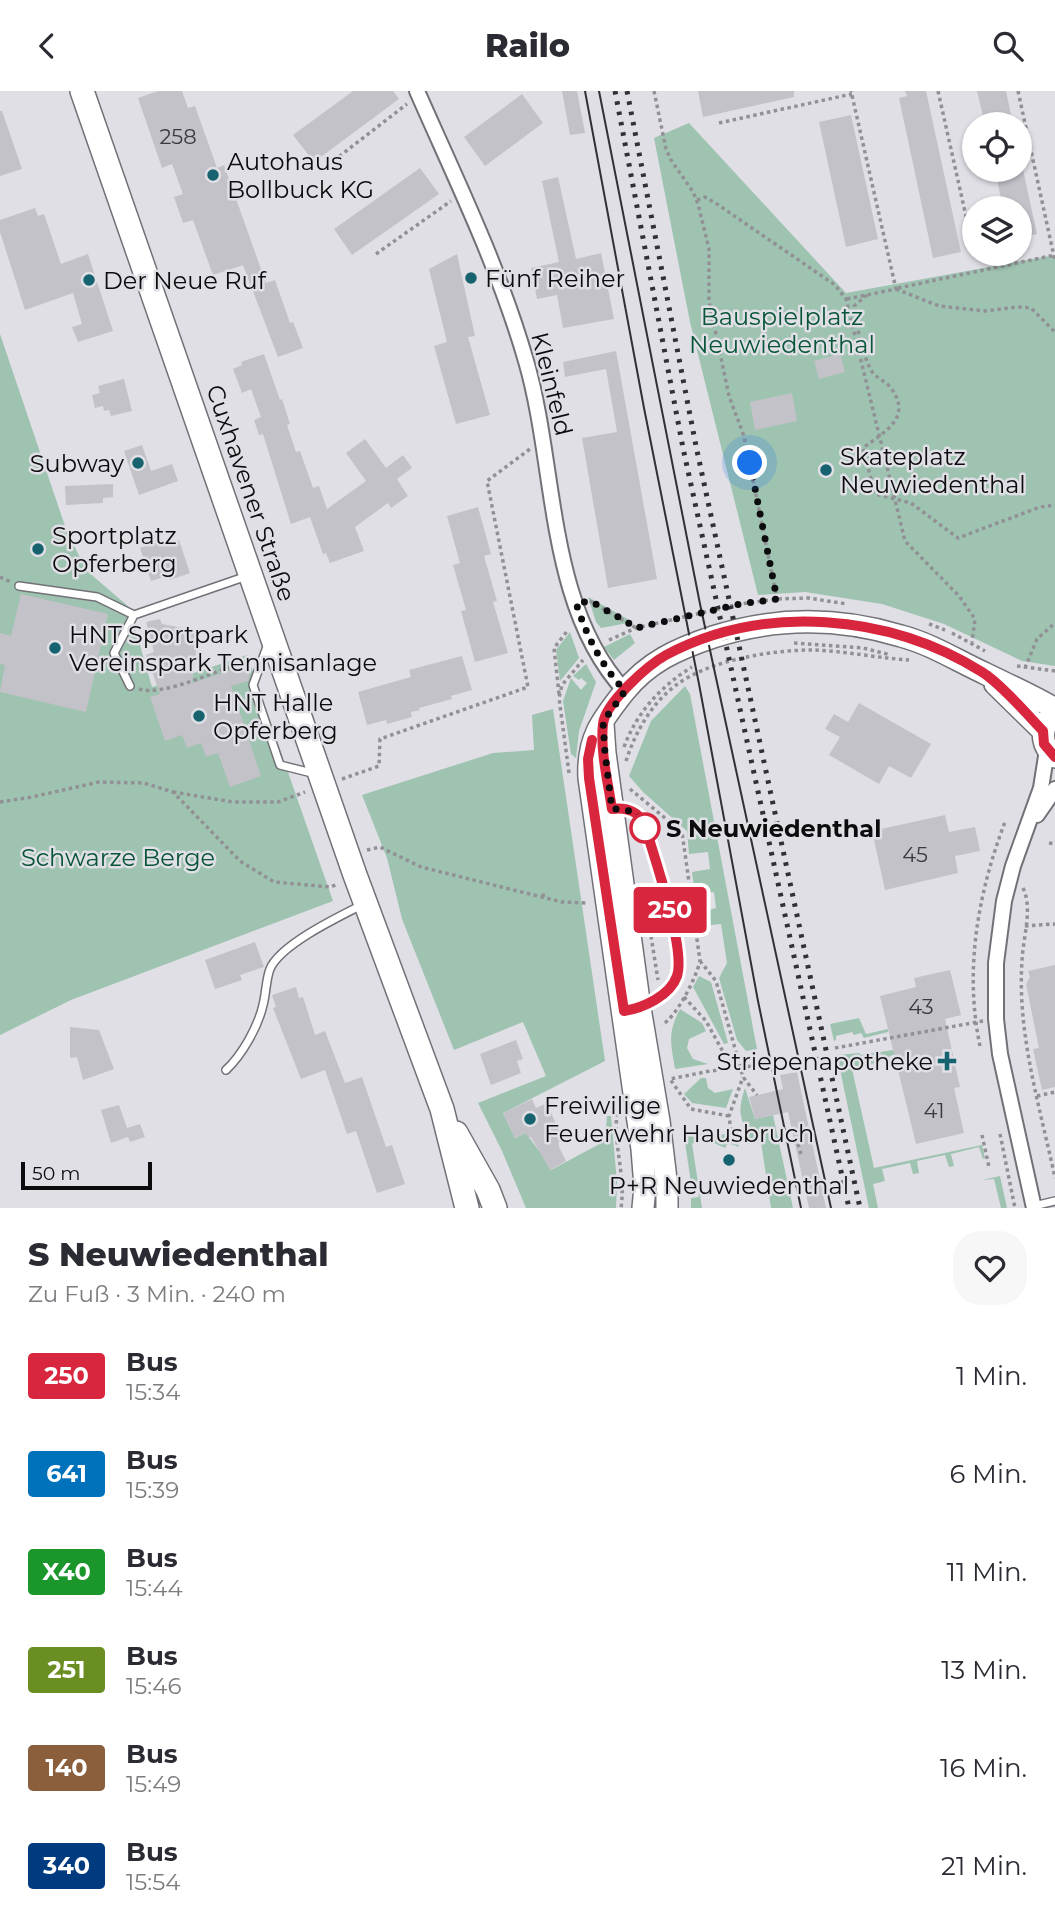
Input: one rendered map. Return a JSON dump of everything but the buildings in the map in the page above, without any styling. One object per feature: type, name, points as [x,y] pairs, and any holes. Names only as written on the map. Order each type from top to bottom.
[{"type":"main road","name":"Cuxhavener Straße","points":[[82,91],[348,855],[442,1109],[467,1208]]},
{"type":"main road","name":"Cuxhavener Straße","points":[[442,1109],[488,1190],[495,1208]]},
{"type":"street","name":"Kleinfeld","points":[[418,93],[464,193],[500,281],[526,360],[538,404],[560,541],[582,622],[604,666],[625,691]]},
{"type":"street","points":[[667,1208],[659,1121],[638,1007],[611,808],[588,759],[592,740],[625,691],[646,669],[681,648],[748,627],[794,621],[835,622],[902,636],[936,649],[1024,691],[1055,709]]},
{"type":"street","points":[[984,673],[1050,738],[1041,788],[1023,836],[1004,901],[996,963],[995,997],[1000,1054],[1034,1207]]},
{"type":"street","points":[[1023,836],[1055,789]]},
{"type":"street","points":[[638,1007],[643,1208]]},
{"type":"lane","points":[[130,686],[114,653],[134,615],[251,574]]},
{"type":"lane","points":[[19,586],[97,597],[134,615]]},
{"type":"lane","points":[[272,633],[253,685],[280,765],[323,780]]},
{"type":"lane","points":[[611,808],[630,811],[641,818],[671,914],[678,964],[677,976],[667,989],[638,1007]]},
{"type":"lane","points":[[226,1070],[240,1054],[262,1010],[270,969],[275,960],[320,927],[365,903]]},
{"type":"lane","points":[[1034,1207],[1055,1201]]},
{"type":"path","points":[[601,645],[610,638],[636,628],[740,604],[777,599],[744,436],[729,396],[709,301],[709,249],[697,199],[666,149],[654,91]]},
{"type":"path","points":[[938,91],[962,199]]},
{"type":"path","points":[[1018,91],[1055,261]]},
{"type":"path","points":[[328,165],[418,93]]},
{"type":"path","points":[[719,123],[852,93],[896,289]]},
{"type":"path","points":[[376,254],[464,193]]},
{"type":"path","points":[[697,199],[705,197],[717,204],[835,285],[846,299],[905,541],[959,596],[975,619],[972,643]]},
{"type":"path","points":[[846,299],[1054,255]]},
{"type":"path","points":[[896,289],[939,306],[985,310],[1031,308],[1055,332]]},
{"type":"path","points":[[867,295],[854,306],[858,331],[872,373],[890,387],[899,402],[899,415],[892,425],[863,448],[875,494],[911,503],[958,538],[1040,507],[1055,505]]},
{"type":"path","points":[[0,802],[99,782],[144,783],[173,792],[233,802],[278,801],[323,780],[379,766],[380,739],[527,687],[487,481],[543,439]]},
{"type":"path","points":[[576,603],[591,601],[636,628]]},
{"type":"path","points":[[559,698],[554,648],[569,628],[582,622]]},
{"type":"path","points":[[1025,668],[1037,639],[1055,623]]},
{"type":"path","points":[[696,664],[656,694],[642,712],[630,731],[621,756],[623,765],[632,743],[661,698],[676,685],[730,661],[779,651],[814,650],[913,660],[863,648],[787,643]]},
{"type":"path","points":[[130,686],[148,692],[166,689],[253,657]]},
{"type":"path","points":[[611,808],[623,785]]},
{"type":"path","points":[[173,792],[240,861],[274,882],[331,887]]},
{"type":"path","points":[[980,1046],[973,993],[976,931],[983,890],[1006,822]]},
{"type":"path","points":[[1049,843],[1055,844]]},
{"type":"path","points":[[348,855],[380,846],[421,867],[562,902],[587,903]]},
{"type":"path","points":[[543,897],[544,890]]},
{"type":"path","points":[[1029,900],[1021,989],[1027,1048],[1055,1178]]},
{"type":"path","points":[[1025,926],[1055,924]]},
{"type":"path","points":[[700,961],[716,981],[743,1077],[757,1095]]},
{"type":"path","points":[[684,997],[706,1021],[722,1050],[740,1067]]},
{"type":"path","points":[[638,1007],[663,1036]]},
{"type":"path","points":[[835,1048],[960,1026]]},
{"type":"path","points":[[729,1117],[691,1109],[670,1079],[761,1065]]},
{"type":"path","points":[[731,1131],[729,1117],[743,1077]]},
{"type":"path","points":[[1037,1096],[1055,1092]]},
{"type":"path","points":[[617,1111],[617,1144],[623,1179],[621,1208]]},
{"type":"path","points":[[999,1128],[1015,1208]]},
{"type":"path","points":[[982,1135],[989,1167]]},
{"type":"path","points":[[799,1144],[801,1154]]},
{"type":"green space","name":"Bauspielplatz Neuwiedenthal","points":[[689,123],[846,293],[994,266],[1032,266],[1032,259],[1055,255],[1055,666],[1022,661],[944,624],[882,604],[805,592],[758,595],[690,322],[654,138]]},
{"type":"green space","name":"Schwarze Berge","points":[[0,334],[66,529],[86,570],[129,607],[152,687],[247,655],[333,901],[71,1000],[0,1035]]},
{"type":"green space","points":[[588,597],[633,622],[601,628],[596,622]]},
{"type":"green space","points":[[570,632],[579,658],[560,681],[556,650]]},
{"type":"green space","points":[[630,634],[635,643],[614,660],[604,647]]},
{"type":"green space","points":[[586,664],[596,682],[579,731],[576,758],[571,754],[563,701],[571,678],[581,690],[587,683],[573,676]]},
{"type":"green space","points":[[685,686],[690,694],[757,1049],[746,1051],[737,1040],[719,978],[727,963],[721,924],[711,925],[709,910],[716,908],[714,892],[695,895],[692,872],[710,869],[708,852],[689,854],[687,831],[629,776],[651,721]]},
{"type":"green space","points":[[553,709],[605,1061],[503,1113],[515,1138],[526,1133],[539,1151],[558,1142],[559,1147],[543,1156],[551,1170],[605,1141],[607,1116],[611,1116],[617,1182],[616,1208],[526,1208],[478,1103],[546,1076],[523,1022],[454,1050],[402,919],[387,858],[362,795],[493,753],[534,750],[532,715]]},
{"type":"green space","points":[[699,976],[711,982],[728,1043],[724,1044],[693,987]]},
{"type":"green space","points":[[680,1009],[702,1023],[706,1031],[689,1039],[687,1048],[693,1059],[708,1064],[675,1069],[672,1032]]},
{"type":"green space","points":[[859,1018],[866,1034],[888,1029],[888,1032],[864,1038],[861,1033],[854,1035],[852,1032],[836,1036],[834,1041],[830,1024]]},
{"type":"green space","points":[[893,1050],[895,1054],[887,1060],[852,1069],[874,1168],[982,1145],[985,1158],[983,1159],[979,1147],[951,1154],[954,1166],[949,1167],[945,1155],[917,1161],[919,1173],[913,1174],[910,1163],[882,1169],[885,1181],[873,1184],[878,1208],[869,1208],[837,1055],[861,1055]]},
{"type":"green space","points":[[701,1078],[706,1078],[708,1088],[715,1093],[733,1089],[726,1108],[692,1103],[684,1094]]},
{"type":"green space","points":[[745,1088],[755,1119],[773,1115],[793,1208],[771,1208],[760,1136],[748,1144],[741,1117]]},
{"type":"green space","points":[[683,1129],[703,1132],[704,1136],[692,1144],[702,1208],[691,1208],[691,1198],[699,1197],[697,1182],[691,1183]]},
{"type":"green space","points":[[724,1134],[736,1139],[739,1147],[728,1143],[725,1148],[714,1143],[716,1137]]},
{"type":"green space","points":[[1000,1176],[1007,1208],[1001,1208],[994,1179],[982,1180]]},
{"type":"tram line","points":[[585,91],[758,1001],[801,1208]]},
{"type":"tram line","points":[[599,91],[700,604],[831,1208]]},
{"type":"railway","points":[[615,91],[683,448],[849,1208]]},
{"type":"railway","points":[[627,91],[696,446],[860,1208]]},
{"type":"bus line","name":"250","points":[[592,740],[588,759],[589,778],[624,1011],[640,1008],[660,996],[674,981],[678,969],[671,914],[645,826],[634,812],[612,809],[605,753],[603,722],[631,683],[656,661],[681,648],[724,633],[774,622],[825,621],[857,625],[902,636],[936,649],[984,673],[1043,731],[1044,744],[1055,757]]},
{"type":"place","name":"Autohaus Bollbuck KG","points":[[213,175]]},
{"type":"place","name":"Fünf Reiher","points":[[471,278]]},
{"type":"place","name":"Der Neue Ruf","points":[[89,280]]},
{"type":"place","name":"Subway","points":[[138,463]]},
{"type":"place","name":"Skateplatz Neuwiedenthal","points":[[826,470]]},
{"type":"place","name":"Sportplatz Opferberg","points":[[38,549]]},
{"type":"place","name":"HNT Sportpark Vereinspark Tennisanlage","points":[[55,648]]},
{"type":"place","name":"HNT Halle Opferberg","points":[[199,716]]},
{"type":"place","name":"S Neuwiedenthal","points":[[645,828]]},
{"type":"place","name":"Striepenapotheke","points":[[947,1061]]},
{"type":"place","name":"Freiwilige Feuerwehr Hausbruch","points":[[530,1119]]},
{"type":"place","name":"P+R Neuwiedenthal","points":[[729,1160]]},
{"type":"route","points":[[645,828],[641,818],[634,812],[612,809],[603,722],[625,691],[594,650],[576,603],[591,601],[636,628],[740,604],[777,599],[750,463]]}]
